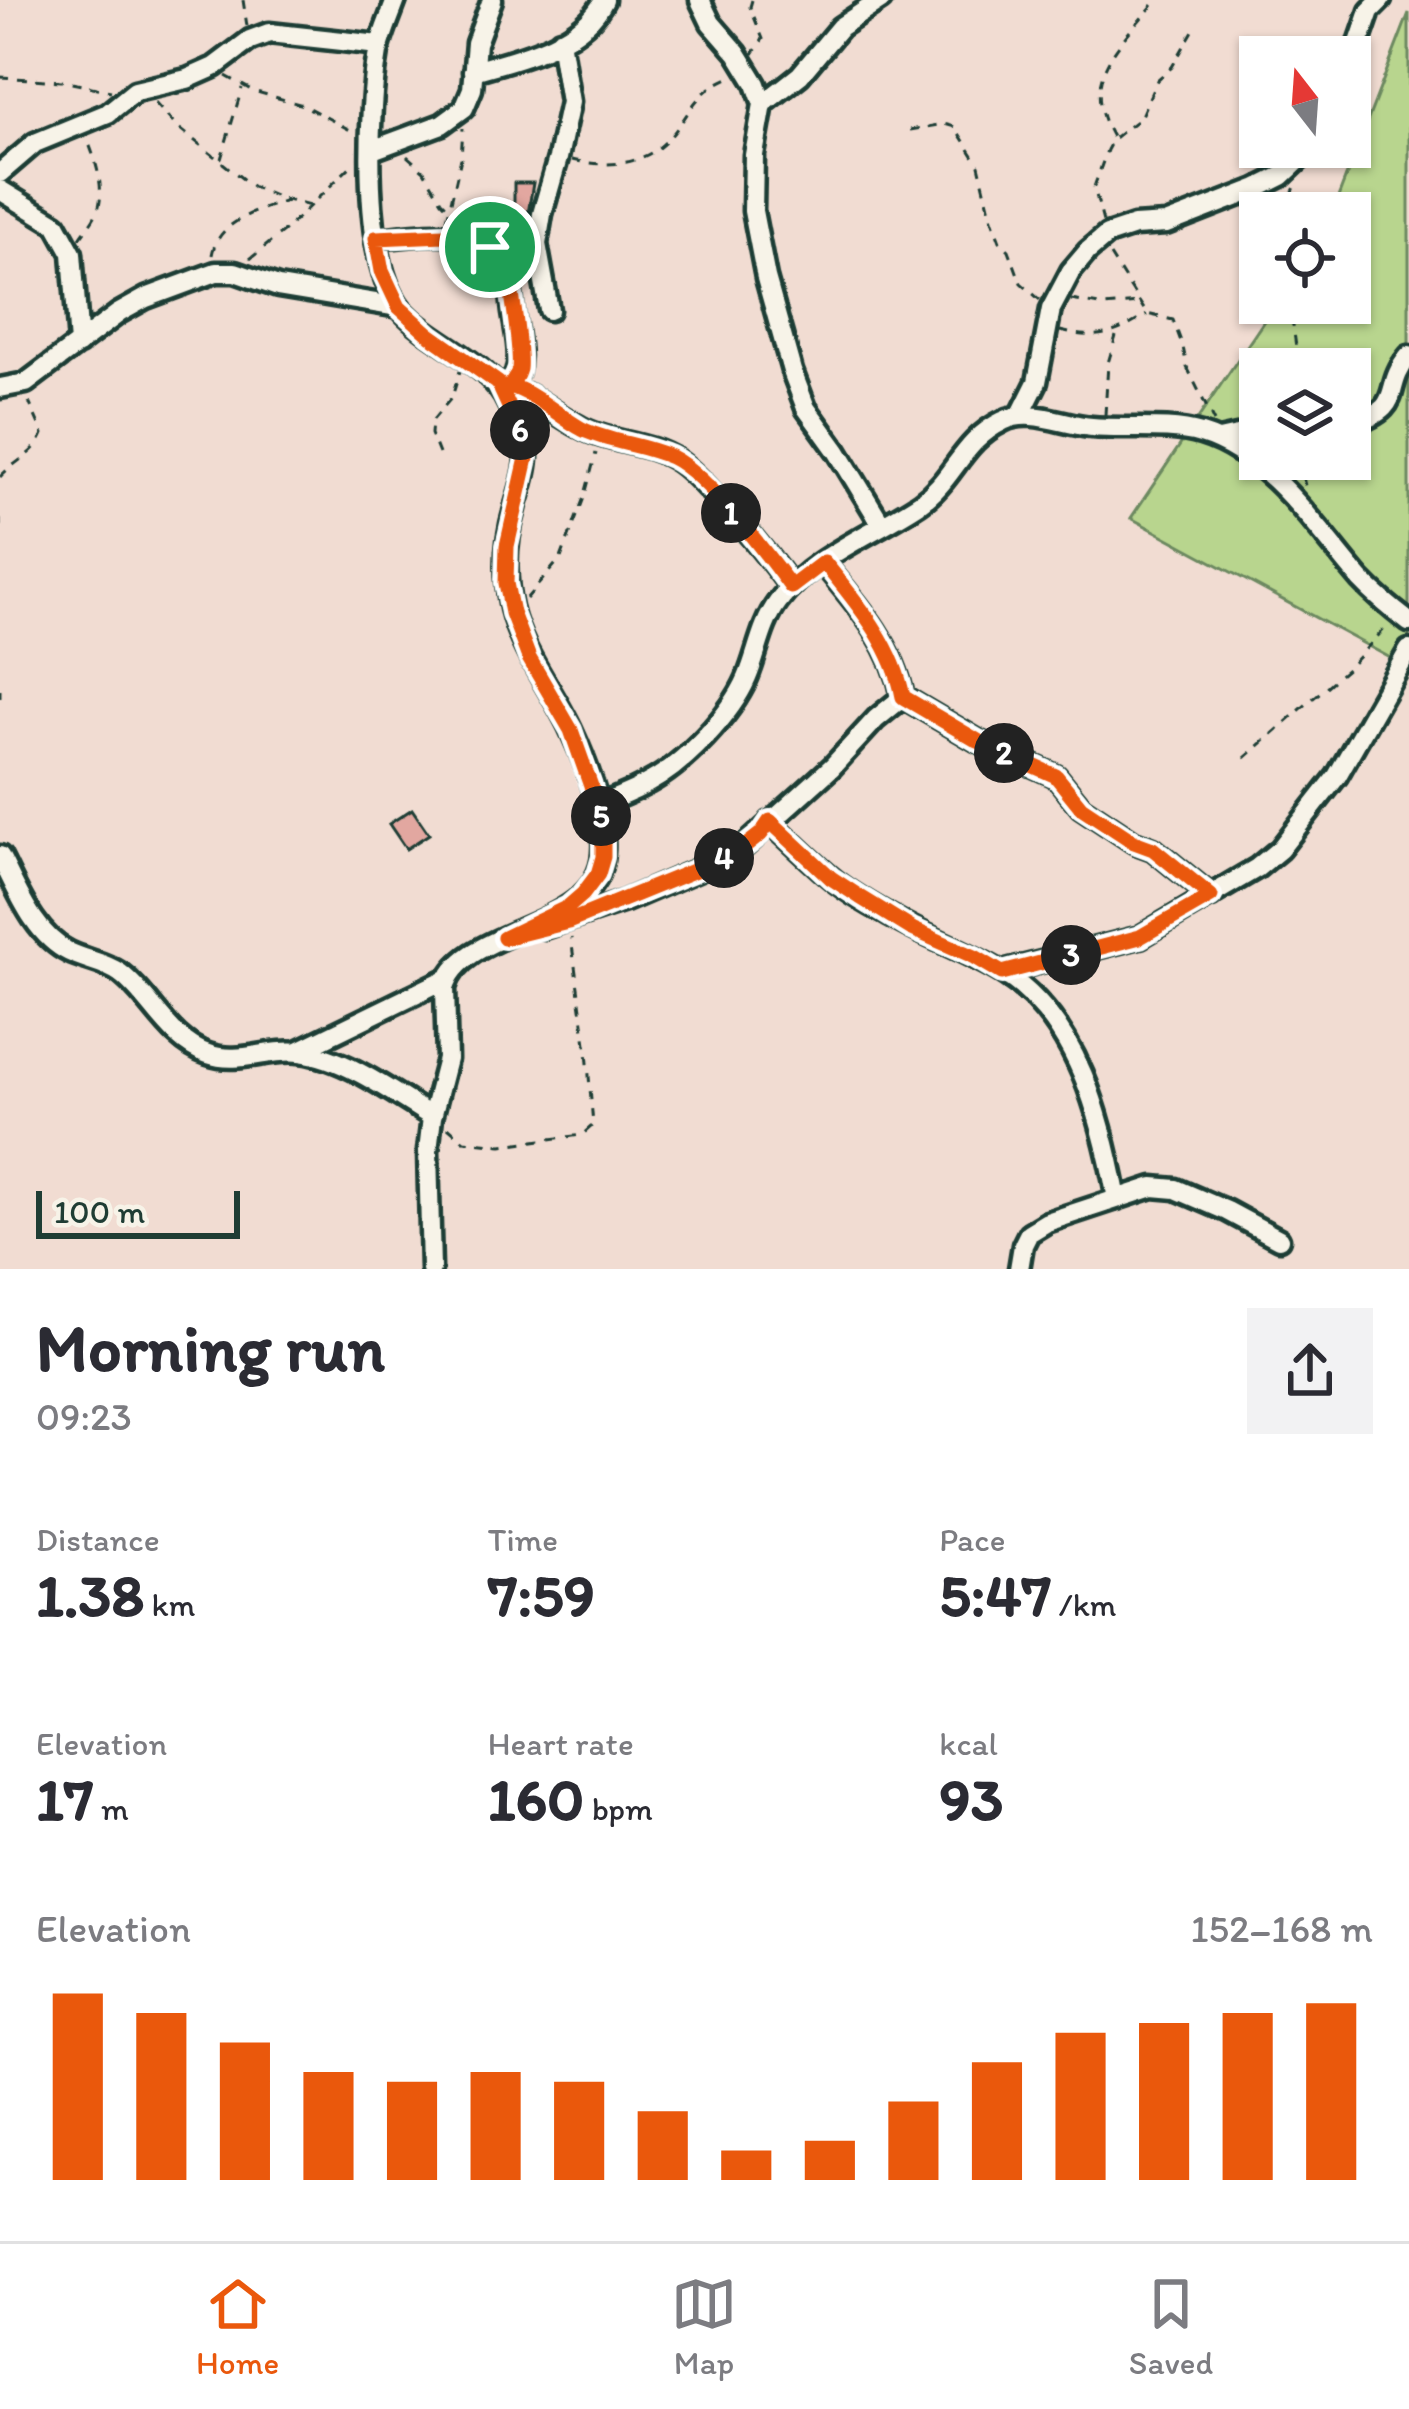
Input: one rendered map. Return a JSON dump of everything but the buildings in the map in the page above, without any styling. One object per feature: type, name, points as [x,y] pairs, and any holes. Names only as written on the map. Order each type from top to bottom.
[{"type":"street","points":[[396,0],[380,45],[373,90],[377,144],[371,182],[382,271],[399,307],[462,358],[580,427],[677,460],[758,542],[791,587]]},
{"type":"street","points":[[377,144],[442,124],[464,108],[472,88],[476,43],[492,0]]},
{"type":"street","points":[[473,70],[560,40],[604,0]]},
{"type":"street","points":[[700,0],[711,23],[745,67],[763,104],[754,155],[753,211],[780,331],[806,408],[882,525]]},
{"type":"street","points":[[763,104],[800,75],[839,27],[881,0]]},
{"type":"street","points":[[1361,36],[1370,11],[1381,0]]},
{"type":"street","points":[[0,173],[35,143],[108,113],[136,92],[214,67],[250,40],[269,33],[380,45]]},
{"type":"street","points":[[549,310],[537,244],[569,102],[560,40]]},
{"type":"street","points":[[1021,414],[1037,382],[1052,311],[1071,271],[1104,238],[1134,226],[1166,224],[1256,189],[1290,168]]},
{"type":"street","points":[[0,190],[56,224],[72,253],[79,344]]},
{"type":"street","points":[[376,238],[444,235],[537,244]]},
{"type":"street","points":[[481,242],[505,262],[520,355],[518,373],[504,385]]},
{"type":"street","points":[[0,388],[26,382],[146,298],[209,274],[235,272],[278,287],[399,307]]},
{"type":"street","points":[[1371,416],[1389,404],[1400,366],[1409,356]]},
{"type":"street","points":[[0,856],[33,919],[63,950],[120,973],[193,1046],[233,1059],[298,1052],[448,978],[473,954],[568,907],[598,874],[603,842],[598,806],[571,730],[529,658],[512,613],[506,583],[507,546],[527,458],[504,385]]},
{"type":"street","points":[[598,806],[648,784],[680,762],[726,712],[746,681],[764,624],[791,587],[924,501],[974,439],[1021,414],[1073,426],[1181,429],[1222,439],[1308,513],[1363,582],[1403,618]]},
{"type":"street","points":[[1222,439],[1239,435]]},
{"type":"street","points":[[824,562],[880,638],[899,674],[903,697],[978,741],[1056,776],[1081,807],[1153,849],[1211,896]]},
{"type":"street","points":[[1002,973],[1140,937],[1257,868],[1280,849],[1337,776],[1409,650]]},
{"type":"street","points":[[504,938],[568,922],[737,853],[903,697]]},
{"type":"street","points":[[770,821],[831,878],[912,929],[975,957],[1023,987],[1065,1038],[1079,1064],[1117,1199]]},
{"type":"street","points":[[430,1269],[428,1151],[447,1059],[448,978]]},
{"type":"street","points":[[298,1052],[361,1074],[432,1115]]},
{"type":"street","points":[[1018,1269],[1029,1233],[1047,1222],[1153,1187],[1176,1189],[1279,1239]]},
{"type":"path","points":[[243,0],[250,40]]},
{"type":"path","points":[[558,158],[593,165],[622,164],[651,153],[714,84],[745,67],[757,51],[763,39],[750,7],[752,0]]},
{"type":"path","points":[[1113,139],[1100,116],[1101,81],[1124,34],[1153,5]]},
{"type":"path","points":[[1194,29],[1172,67],[1157,80],[1140,118],[1113,139],[1094,187],[1104,238],[1147,314],[1173,320],[1194,383],[1222,439]]},
{"type":"path","points":[[214,67],[243,86],[303,105],[424,171],[448,210],[481,242]]},
{"type":"path","points":[[0,77],[136,92],[253,187],[310,206]]},
{"type":"path","points":[[220,160],[243,86]]},
{"type":"path","points":[[444,235],[461,158],[464,108]]},
{"type":"path","points":[[72,253],[99,209],[99,182],[83,122]]},
{"type":"path","points":[[910,130],[944,124],[955,127],[980,165],[992,219],[1000,241],[1010,250],[1021,283],[1076,335],[1117,333],[1147,314]]},
{"type":"path","points":[[235,272],[377,144]]},
{"type":"path","points":[[209,274],[215,241],[229,226],[289,200]]},
{"type":"path","points":[[1052,311],[1079,303],[1138,303]]},
{"type":"path","points":[[1105,428],[1108,363],[1117,333]]},
{"type":"path","points":[[439,454],[431,434],[432,421],[452,397],[462,358]]},
{"type":"path","points":[[0,477],[28,455],[43,434],[25,393],[26,382]]},
{"type":"path","points":[[512,613],[560,558],[601,437]]},
{"type":"path","points":[[0,519],[0,534]]},
{"type":"path","points":[[1244,758],[1403,618]]},
{"type":"path","points":[[0,689],[0,707]]},
{"type":"path","points":[[432,1115],[464,1141],[502,1144],[582,1135],[593,1125],[568,922]]},
{"type":"green space","points":[[1409,13],[1409,668],[1131,518],[1239,358],[1239,480],[1371,480],[1371,348],[1246,348],[1262,324],[1371,324],[1371,192],[1340,192],[1349,168],[1371,168],[1371,112]]},
{"type":"route","points":[[472,237],[490,247],[505,262],[520,355],[518,373],[510,386],[601,437],[677,460],[758,542],[791,587],[824,562],[880,638],[899,674],[903,697],[978,741],[1056,776],[1081,807],[1153,849],[1211,896],[1140,937],[1002,973],[912,929],[860,897],[831,878],[770,821],[737,853],[568,922],[504,938],[568,907],[583,894],[598,874],[603,827],[571,730],[529,658],[512,613],[506,583],[507,546],[527,458],[522,435],[498,383],[399,307],[382,271],[376,238],[472,237]]}]
